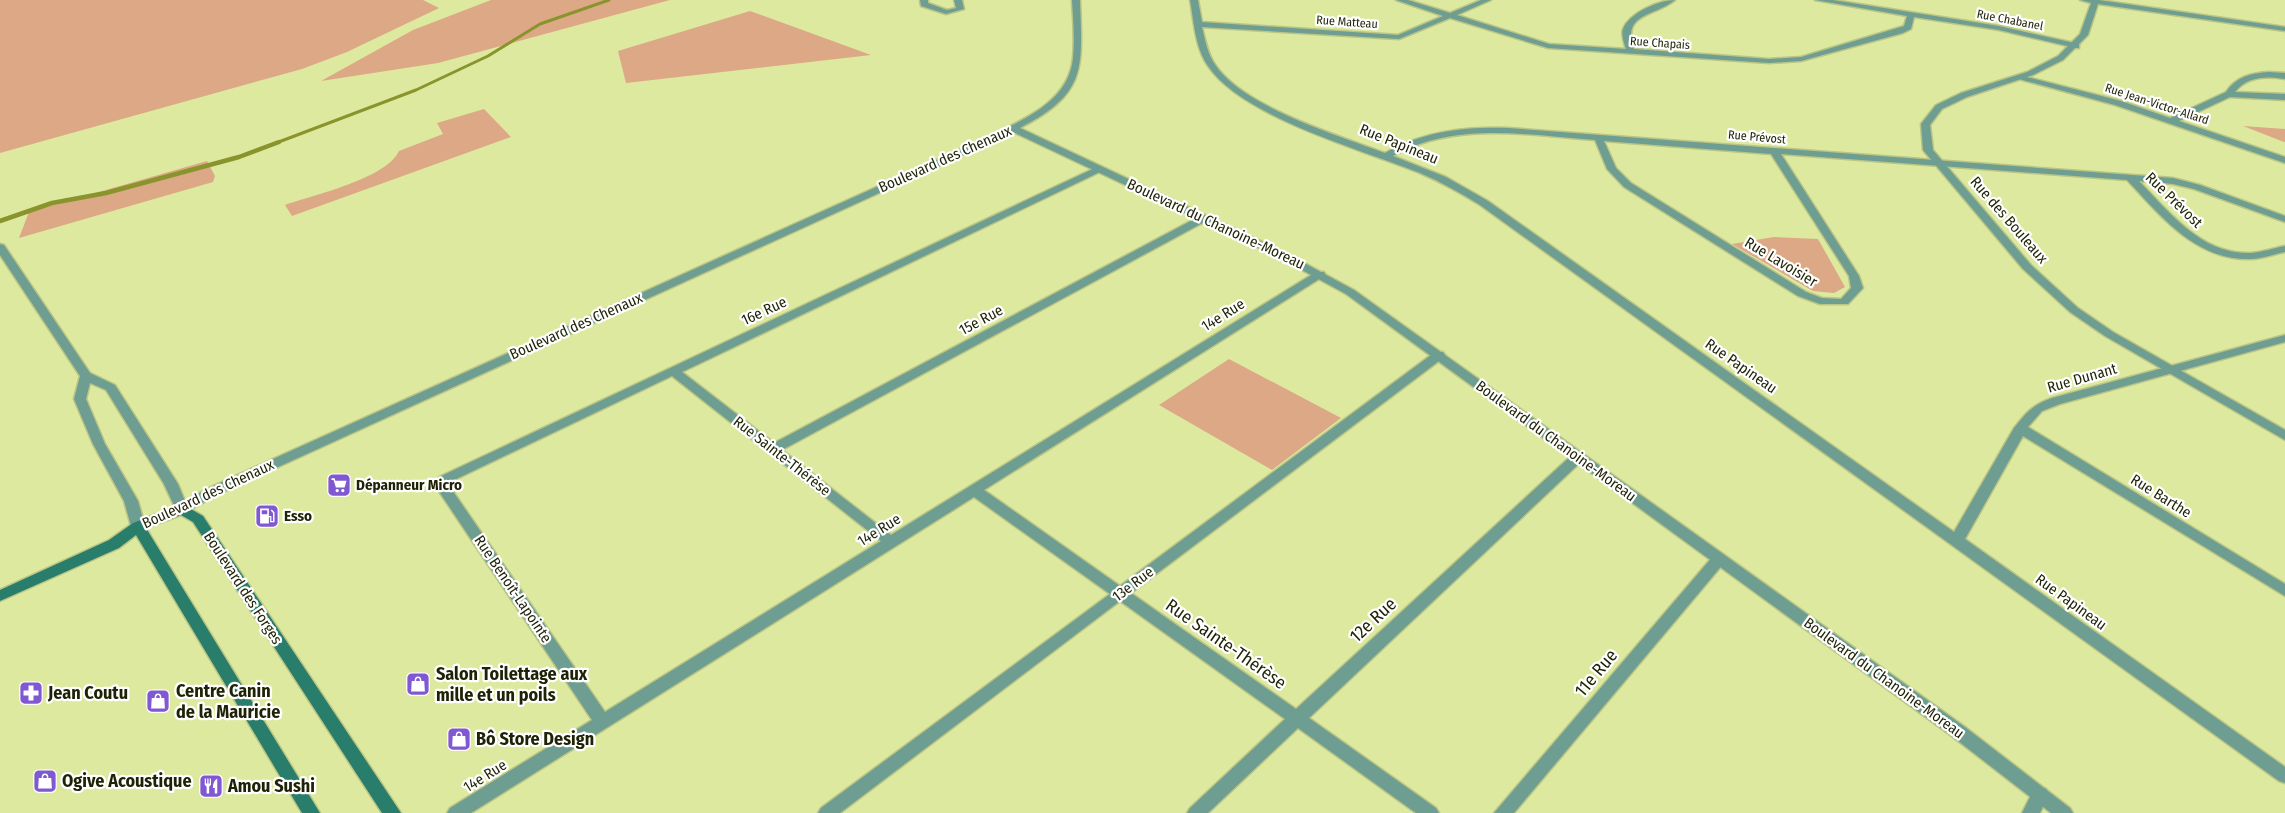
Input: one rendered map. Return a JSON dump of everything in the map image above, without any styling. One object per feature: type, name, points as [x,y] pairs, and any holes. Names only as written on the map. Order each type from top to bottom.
[{"type":"main road","name":"Boulevard des Chenaux","points":[[0,596],[114,544],[138,526],[182,509]]},
{"type":"main road","name":"Boulevard des Forges","points":[[182,509],[198,518],[392,813]]},
{"type":"main road","points":[[138,526],[311,813]]},
{"type":"street","points":[[924,0],[924,4],[948,12],[960,9],[958,0]]},
{"type":"street","name":"Boulevard des Chenaux","points":[[182,509],[216,490],[1012,128],[1051,103],[1072,77],[1077,61],[1076,0]]},
{"type":"street","name":"Rue Papineau","points":[[1194,0],[1198,24],[1210,62],[1223,78],[1238,91],[1280,114],[1453,185],[1500,214],[2285,776]]},
{"type":"street","name":"Rue Chapais","points":[[1400,0],[1540,45],[1758,61],[1794,60],[1900,31],[1908,27],[1911,14]]},
{"type":"street","name":"Rue Matteau","points":[[1198,24],[1399,37],[1487,0]]},
{"type":"street","points":[[1631,52],[1626,32],[1628,25],[1636,18],[1672,0]]},
{"type":"street","name":"Rue Chabanel","points":[[1819,0],[2011,30],[2076,46]]},
{"type":"street","points":[[2084,0],[2285,29]]},
{"type":"street","name":"Rue des Bouleaux","points":[[2095,1],[2090,25],[2076,46],[2054,63],[2019,78],[1952,99],[1932,112],[1924,126],[1923,135],[1928,150],[2027,267],[2051,291],[2094,324],[2285,436]]},
{"type":"street","points":[[2229,94],[2236,84],[2253,76],[2285,76]]},
{"type":"street","name":"Rue Jean-Victor-Allard","points":[[2019,78],[2100,98],[2285,160]]},
{"type":"street","points":[[2171,121],[2229,94],[2285,97]]},
{"type":"street","name":"Boulevard du Chanoine-Moreau","points":[[1012,128],[1320,274],[1372,306],[2064,813]]},
{"type":"street","name":"Rue Prévost","points":[[1386,156],[1418,139],[1455,131],[1499,130],[2130,178],[2190,185],[2285,219]]},
{"type":"street","name":"Rue Lavoisier","points":[[1599,138],[1605,160],[1612,172],[1636,191],[1802,294],[1829,303],[1844,302],[1857,288],[1854,276],[1774,151]]},
{"type":"street","name":"16e Rue","points":[[444,482],[1099,169]]},
{"type":"street","name":"Rue Prévost","points":[[2130,178],[2190,238],[2206,248],[2240,256],[2258,255],[2285,248]]},
{"type":"street","name":"15e Rue","points":[[773,449],[1204,218]]},
{"type":"street","name":"Boulevard des Forges","points":[[0,247],[86,376],[110,388],[171,484],[182,509]]},
{"type":"street","name":"14e Rue","points":[[456,813],[1320,274]]},
{"type":"street","name":"Rue Dunant","points":[[1957,540],[2020,428],[2031,413],[2046,404],[2285,338]]},
{"type":"street","name":"13e Rue","points":[[827,813],[1439,355]]},
{"type":"street","name":"Rue Sainte-Thérèse","points":[[673,371],[890,542]]},
{"type":"street","points":[[86,376],[80,399],[99,444],[131,501],[138,526]]},
{"type":"street","name":"Rue Barthe","points":[[2020,428],[2285,592]]},
{"type":"street","name":"12e Rue","points":[[1196,813],[1578,457]]},
{"type":"street","name":"Rue Benoît-Lapointe","points":[[444,482],[443,487],[602,721]]},
{"type":"street","name":"Rue Sainte-Thérèse","points":[[974,490],[1430,813]]},
{"type":"street","name":"11e Rue","points":[[1503,813],[1719,559]]},
{"type":"street","points":[[2031,813],[2040,794]]},
{"type":"shaded area","points":[[0,0],[423,0],[439,8],[347,52],[302,69],[0,153]]},
{"type":"shaded area","points":[[491,0],[670,0],[438,63],[321,81],[413,30]]},
{"type":"shaded area","points":[[750,11],[871,55],[626,83],[618,51]]},
{"type":"shaded area","points":[[484,109],[511,137],[292,216],[285,205],[365,178],[392,161],[399,151],[443,134],[437,123]]},
{"type":"shaded area","points":[[2243,126],[2285,129],[2285,142],[2284,142]]},
{"type":"shaded area","points":[[207,161],[215,176],[213,182],[19,238],[29,212]]},
{"type":"shaded area","points":[[1774,237],[1818,239],[1845,287],[1834,293],[1813,291],[1732,244]]},
{"type":"shaded area","points":[[1229,359],[1341,418],[1272,470],[1159,405]]},
{"type":"waterway","points":[[276,143],[416,90],[488,56],[540,24],[609,0]]},
{"type":"waterway","points":[[0,221],[52,203],[106,193],[239,157],[279,142]]},
{"type":"place","name":"Dépanneur Micro","points":[[339,485]]},
{"type":"place","name":"Esso","points":[[267,516]]},
{"type":"place","name":"Salon Toilettage aux mille et un poils","points":[[418,684]]},
{"type":"place","name":"Jean Coutu","points":[[31,693]]},
{"type":"place","name":"Centre Canin de la Mauricie","points":[[158,701]]},
{"type":"place","name":"Bô Store Design","points":[[459,739]]},
{"type":"place","name":"Ogive Acoustique","points":[[45,781]]},
{"type":"place","name":"Amou Sushi","points":[[211,786]]}]
